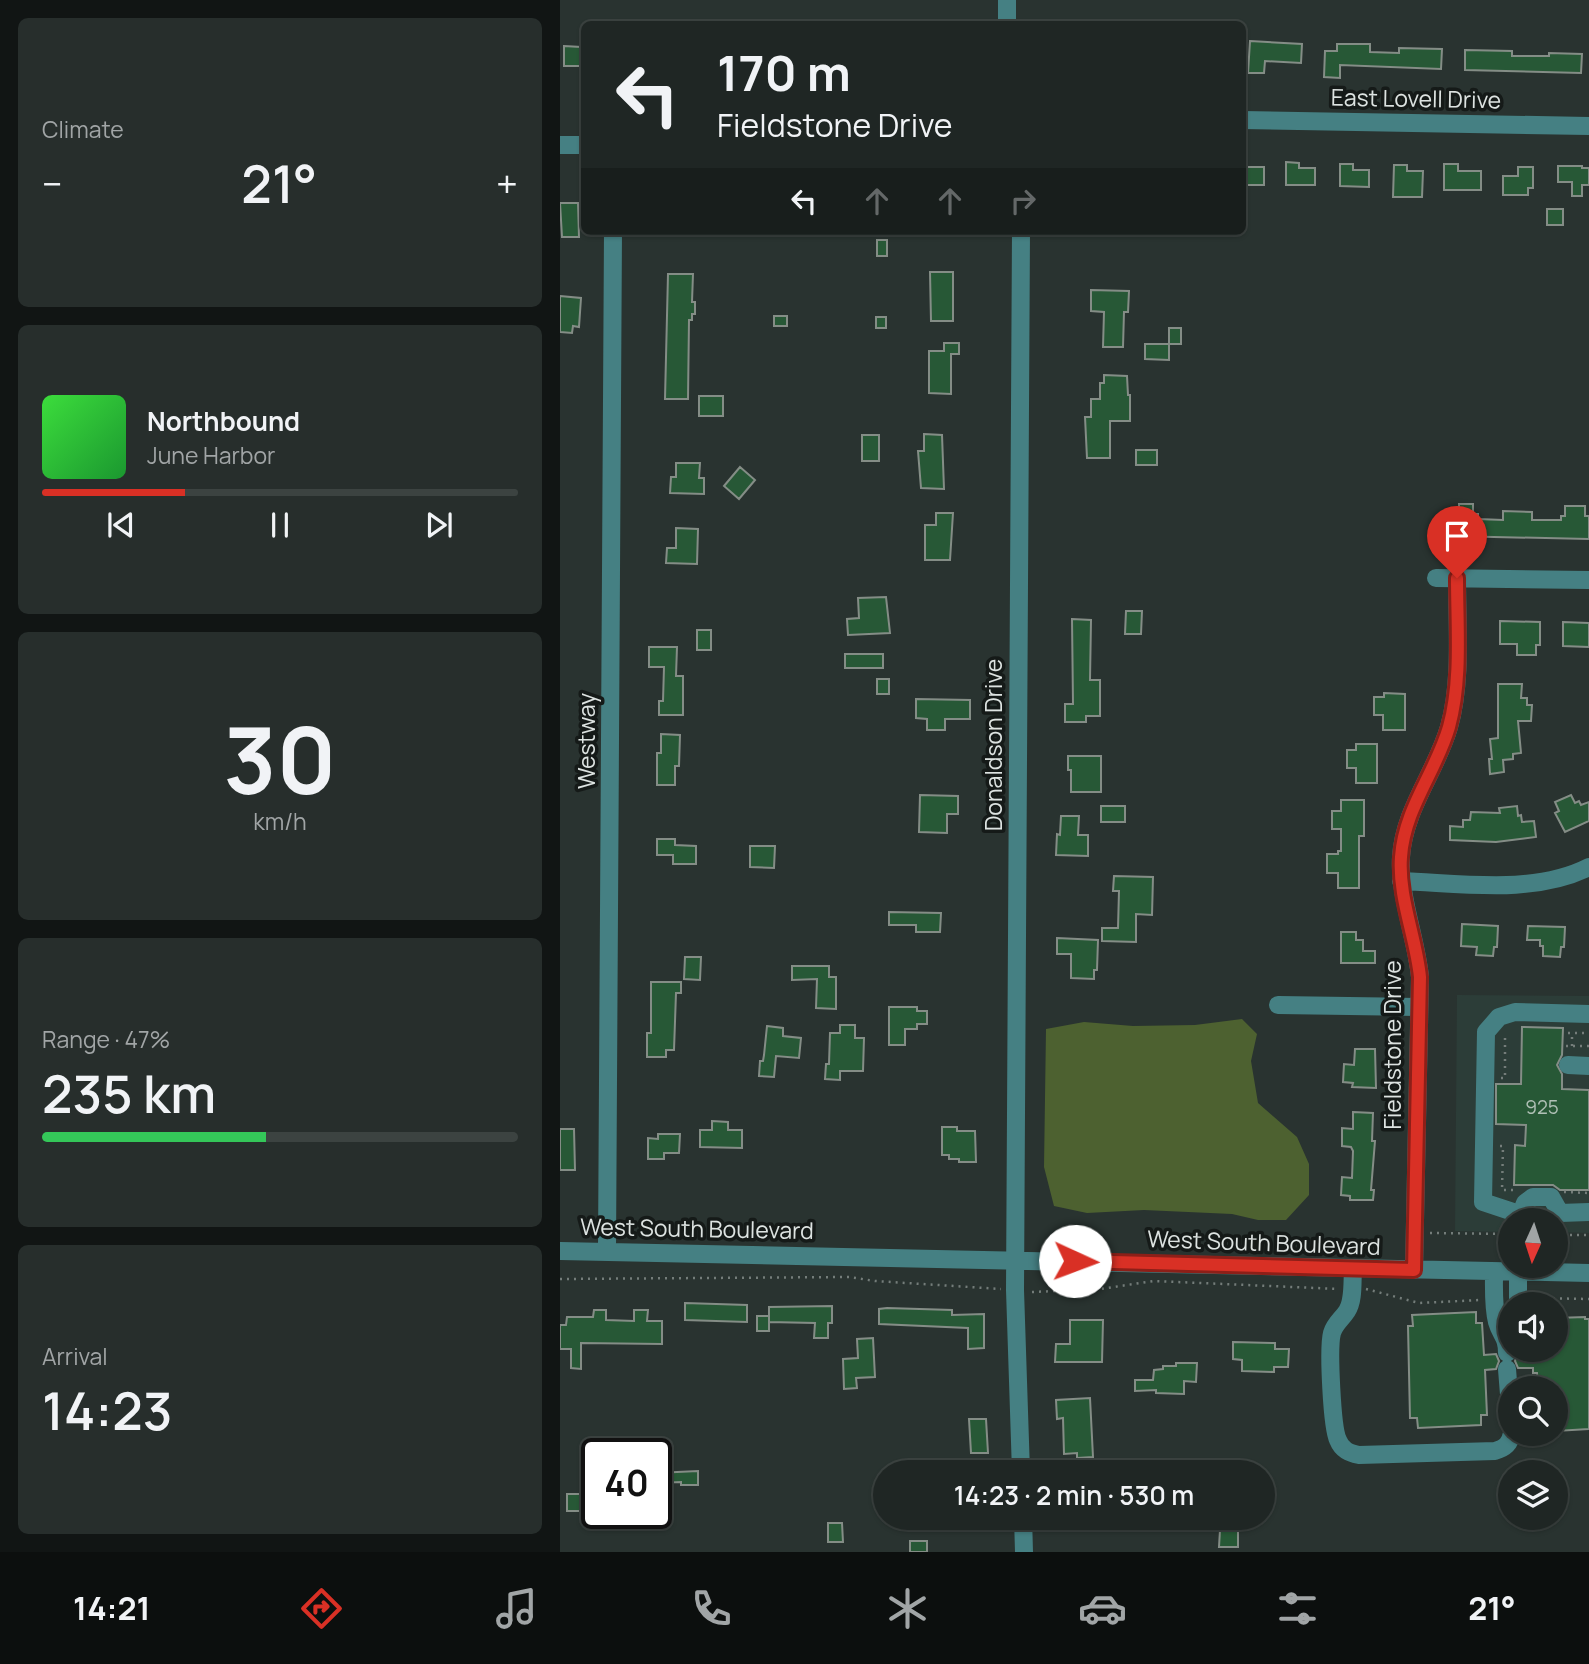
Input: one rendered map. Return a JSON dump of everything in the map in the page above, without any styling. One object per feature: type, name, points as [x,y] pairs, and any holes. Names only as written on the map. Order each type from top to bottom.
[{"type":"street","points":[[1007,0],[1007,21]]},
{"type":"street","name":"East Lovell Drive","points":[[1246,120],[1589,126]]},
{"type":"street","points":[[560,145],[581,145]]},
{"type":"street","name":"Westway","points":[[607,1251],[613,235]]},
{"type":"street","name":"Donaldson Drive","points":[[1021,235],[1015,1260],[1021,1460]]},
{"type":"street","points":[[1436,578],[1589,580]]},
{"type":"street","name":"Fieldstone Drive","points":[[1414,1270],[1418,957],[1401,881],[1401,858],[1405,828],[1438,755],[1451,716],[1455,678],[1457,578]]},
{"type":"street","points":[[1401,881],[1533,884],[1569,876],[1589,867]]},
{"type":"street","points":[[1278,1005],[1419,1007]]},
{"type":"street","points":[[1501,1208],[1483,1202],[1486,1032],[1499,1017],[1515,1012],[1589,1013]]},
{"type":"street","points":[[1568,1065],[1589,1066]]},
{"type":"street","points":[[1526,1208],[1525,1203],[1532,1197],[1550,1198],[1556,1203],[1556,1208]]},
{"type":"street","points":[[1568,1218],[1589,1212]]},
{"type":"street","name":"West South Boulevard","points":[[560,1251],[1498,1272]]},
{"type":"street","points":[[1353,1269],[1350,1303],[1334,1327],[1330,1343],[1334,1429],[1340,1445],[1348,1452],[1359,1455],[1495,1451],[1506,1446]]},
{"type":"street","name":"West South Boulevard","points":[[1568,1271],[1589,1273]]},
{"type":"street","points":[[1494,1272],[1494,1300],[1498,1325]]},
{"type":"street","points":[[1023,1530],[1024,1552]]},
{"type":"path","points":[[1572,1046],[1570,1033],[1589,1033]]},
{"type":"path","points":[[1493,1077],[1505,1078],[1506,1036]]},
{"type":"path","points":[[1566,1046],[1589,1046]]},
{"type":"path","points":[[1492,1146],[1503,1146],[1502,1190],[1525,1190]]},
{"type":"path","points":[[1555,1192],[1589,1193]]},
{"type":"path","points":[[1568,1226],[1589,1235]]},
{"type":"path","points":[[1424,1233],[1498,1234]]},
{"type":"path","points":[[560,1279],[849,1277],[1005,1290]]},
{"type":"path","points":[[1024,1292],[1100,1289],[1154,1280],[1342,1289]]},
{"type":"path","points":[[1363,1289],[1419,1303],[1486,1300]]},
{"type":"path","points":[[1568,1300],[1589,1299]]},
{"type":"shaded area","points":[[1457,995],[1589,996],[1589,1233],[1568,1232],[1568,1208],[1498,1208],[1498,1232],[1455,1231]]},
{"type":"green space","points":[[1242,1019],[1257,1034],[1251,1061],[1258,1103],[1297,1137],[1309,1164],[1309,1195],[1286,1220],[1258,1220],[1232,1214],[1144,1210],[1087,1213],[1054,1206],[1044,1167],[1046,1029],[1084,1022],[1133,1026],[1195,1025]]},
{"type":"building","points":[[1250,41],[1302,44],[1301,63],[1265,61],[1264,73],[1248,73]]},
{"type":"building","points":[[1337,44],[1370,44],[1370,52],[1399,53],[1399,48],[1442,49],[1441,69],[1340,65],[1340,78],[1324,77],[1325,51],[1337,51]]},
{"type":"building","points":[[564,46],[581,47],[581,66],[564,66]]},
{"type":"building","points":[[1465,50],[1512,51],[1512,56],[1582,54],[1581,73],[1465,70]]},
{"type":"building","points":[[1286,162],[1299,163],[1299,168],[1315,168],[1315,185],[1286,185]]},
{"type":"building","points":[[1340,164],[1353,164],[1353,170],[1369,170],[1369,187],[1340,186]]},
{"type":"building","points":[[1444,164],[1458,164],[1458,171],[1481,171],[1481,190],[1444,190]]},
{"type":"building","points":[[1394,165],[1407,165],[1407,171],[1423,171],[1422,197],[1393,197]]},
{"type":"building","points":[[1558,166],[1589,168],[1589,185],[1582,185],[1582,196],[1572,196],[1572,182],[1558,182]]},
{"type":"building","points":[[1246,167],[1264,167],[1264,185],[1246,185]]},
{"type":"building","points":[[1518,167],[1533,167],[1533,188],[1528,188],[1528,195],[1503,195],[1503,176],[1518,176]]},
{"type":"building","points":[[560,203],[578,203],[579,237],[562,237]]},
{"type":"building","points":[[1547,209],[1563,209],[1563,225],[1547,225]]},
{"type":"building","points":[[877,240],[887,240],[887,256],[877,256]]},
{"type":"building","points":[[930,272],[953,272],[953,321],[931,321]]},
{"type":"building","points":[[668,274],[693,274],[692,302],[695,302],[695,314],[692,314],[692,320],[689,320],[688,399],[665,399]]},
{"type":"building","points":[[1091,290],[1129,291],[1128,312],[1124,312],[1123,347],[1103,347],[1104,312],[1091,311]]},
{"type":"building","points":[[560,296],[581,298],[579,327],[573,326],[572,333],[560,332]]},
{"type":"building","points":[[774,316],[787,316],[787,326],[774,326]]},
{"type":"building","points":[[876,317],[886,317],[886,328],[876,328]]},
{"type":"building","points":[[1169,328],[1181,328],[1181,344],[1169,344]]},
{"type":"building","points":[[944,343],[959,343],[959,354],[951,354],[951,394],[929,393],[929,351],[944,351]]},
{"type":"building","points":[[1145,344],[1169,344],[1169,360],[1145,359]]},
{"type":"building","points":[[1104,375],[1127,376],[1130,421],[1110,421],[1110,458],[1087,458],[1085,417],[1091,417],[1091,399],[1100,399],[1100,383],[1104,383]]},
{"type":"building","points":[[699,396],[723,396],[723,416],[699,416]]},
{"type":"building","points":[[924,434],[942,435],[944,489],[921,488],[918,451],[924,451]]},
{"type":"building","points":[[862,435],[879,435],[879,461],[862,461]]},
{"type":"building","points":[[1136,450],[1157,450],[1157,465],[1136,465]]},
{"type":"building","points":[[676,463],[700,463],[699,478],[704,478],[704,494],[670,493],[671,477],[676,477]]},
{"type":"building","points":[[740,467],[755,480],[739,499],[724,486]]},
{"type":"building","points":[[1459,504],[1473,504],[1473,514],[1478,514],[1478,519],[1503,520],[1503,511],[1532,512],[1532,520],[1561,520],[1561,516],[1565,516],[1565,506],[1585,506],[1585,516],[1589,516],[1589,539],[1451,536],[1451,513],[1459,514]]},
{"type":"building","points":[[936,513],[953,513],[950,560],[925,560],[925,525],[936,525]]},
{"type":"building","points":[[676,528],[698,529],[697,564],[666,563],[667,548],[676,548]]},
{"type":"building","points":[[886,597],[890,633],[848,635],[847,619],[859,618],[858,598]]},
{"type":"building","points":[[1126,611],[1142,611],[1141,634],[1125,634]]},
{"type":"building","points":[[1072,619],[1091,620],[1090,680],[1100,680],[1100,716],[1086,716],[1086,722],[1065,722],[1065,704],[1073,704]]},
{"type":"building","points":[[1500,621],[1540,622],[1540,645],[1536,645],[1536,655],[1517,655],[1517,644],[1500,644]]},
{"type":"building","points":[[1563,622],[1589,623],[1589,647],[1563,646]]},
{"type":"building","points":[[697,630],[711,630],[711,650],[697,650]]},
{"type":"building","points":[[649,647],[677,647],[676,676],[683,676],[683,715],[659,715],[659,701],[663,701],[664,667],[649,667]]},
{"type":"building","points":[[845,654],[883,654],[883,668],[845,668]]},
{"type":"building","points":[[877,679],[889,679],[889,694],[877,694]]},
{"type":"building","points":[[1498,684],[1522,684],[1521,698],[1527,698],[1527,705],[1532,705],[1531,721],[1518,721],[1521,753],[1513,754],[1513,759],[1503,760],[1504,772],[1490,774],[1490,739],[1498,738]]},
{"type":"building","points":[[1384,693],[1405,694],[1405,730],[1383,730],[1383,715],[1374,715],[1374,697],[1384,697]]},
{"type":"building","points":[[916,699],[970,700],[970,719],[945,719],[945,730],[927,730],[927,719],[916,718]]},
{"type":"building","points":[[661,734],[680,735],[675,785],[657,785],[657,753],[661,753]]},
{"type":"building","points":[[1356,744],[1377,744],[1377,783],[1356,783],[1356,768],[1347,768],[1347,750],[1356,750]]},
{"type":"building","points":[[1068,756],[1101,756],[1101,792],[1071,792]]},
{"type":"building","points":[[920,795],[958,796],[958,814],[947,814],[947,833],[919,832]]},
{"type":"building","points":[[1571,795],[1575,803],[1579,801],[1581,805],[1589,802],[1589,821],[1565,832],[1555,813],[1559,811],[1555,802]]},
{"type":"building","points":[[1341,800],[1364,800],[1364,836],[1359,836],[1359,888],[1338,888],[1338,873],[1327,873],[1327,854],[1338,854],[1338,851],[1341,851],[1341,829],[1332,829],[1332,811],[1341,811]]},
{"type":"building","points":[[1101,806],[1125,806],[1125,822],[1101,822]]},
{"type":"building","points":[[1517,806],[1522,822],[1534,821],[1536,837],[1496,842],[1450,840],[1450,826],[1463,827],[1463,820],[1470,820],[1471,812],[1500,813],[1499,808]]},
{"type":"building","points":[[1061,816],[1079,816],[1078,835],[1088,835],[1088,856],[1056,855]]},
{"type":"building","points":[[657,839],[675,839],[675,845],[696,846],[696,864],[673,864],[673,855],[657,855]]},
{"type":"building","points":[[750,846],[775,846],[774,868],[750,867]]},
{"type":"building","points":[[1114,876],[1153,877],[1152,915],[1136,914],[1136,942],[1102,941],[1102,928],[1118,928],[1119,891],[1113,891]]},
{"type":"building","points":[[889,912],[941,913],[940,932],[916,932],[916,925],[889,925]]},
{"type":"building","points":[[1462,924],[1498,926],[1497,947],[1494,947],[1493,956],[1476,955],[1477,947],[1461,946]]},
{"type":"building","points":[[1528,926],[1565,927],[1564,947],[1561,947],[1560,957],[1543,956],[1540,940],[1527,940]]},
{"type":"building","points":[[1341,932],[1356,932],[1356,940],[1363,940],[1363,951],[1375,951],[1375,963],[1341,963]]},
{"type":"building","points":[[1057,938],[1098,940],[1094,979],[1071,978],[1071,954],[1057,954]]},
{"type":"building","points":[[685,957],[701,957],[700,980],[684,979]]},
{"type":"building","points":[[792,966],[829,966],[829,977],[836,977],[836,1009],[816,1008],[817,979],[792,980]]},
{"type":"building","points":[[651,982],[681,982],[681,993],[676,993],[674,1050],[666,1050],[666,1057],[647,1057],[647,1033],[651,1033]]},
{"type":"building","points":[[889,1007],[917,1007],[917,1011],[927,1011],[927,1024],[917,1024],[917,1029],[905,1029],[905,1045],[889,1045]]},
{"type":"building","points":[[840,1025],[855,1025],[855,1038],[864,1038],[863,1071],[840,1071],[840,1080],[825,1079],[826,1064],[829,1064],[830,1033],[840,1033]]},
{"type":"building","points":[[767,1026],[783,1028],[783,1036],[801,1038],[799,1058],[776,1056],[774,1077],[759,1076]]},
{"type":"building","points":[[1522,1027],[1563,1028],[1562,1055],[1557,1065],[1562,1074],[1562,1089],[1589,1090],[1589,1190],[1560,1190],[1553,1185],[1514,1185],[1515,1145],[1525,1146],[1526,1125],[1496,1124],[1496,1084],[1521,1084]]},
{"type":"building","points":[[1355,1049],[1375,1049],[1376,1088],[1352,1087],[1353,1083],[1343,1082],[1344,1064],[1354,1065]]},
{"type":"building","points":[[1353,1112],[1373,1113],[1373,1200],[1350,1200],[1350,1196],[1341,1195],[1342,1177],[1352,1178],[1353,1151],[1351,1147],[1342,1146],[1342,1128],[1353,1129]]},
{"type":"building","points":[[712,1121],[728,1122],[728,1130],[742,1130],[742,1148],[700,1147],[700,1130],[712,1130]]},
{"type":"building","points":[[942,1127],[957,1127],[957,1131],[975,1131],[976,1162],[959,1162],[959,1159],[949,1159],[949,1155],[942,1155]]},
{"type":"building","points":[[560,1129],[574,1129],[575,1170],[560,1170]]},
{"type":"building","points":[[658,1134],[680,1134],[679,1153],[664,1153],[664,1159],[648,1159],[648,1138],[658,1139]]},
{"type":"building","points":[[685,1303],[747,1305],[747,1322],[685,1320]]},
{"type":"building","points":[[832,1306],[832,1323],[828,1323],[828,1338],[814,1338],[815,1323],[769,1322],[769,1307]]},
{"type":"building","points":[[879,1309],[952,1310],[952,1315],[984,1314],[984,1348],[968,1349],[968,1328],[879,1324]]},
{"type":"building","points":[[594,1310],[606,1310],[606,1320],[634,1321],[634,1310],[648,1310],[647,1321],[662,1321],[662,1344],[581,1343],[581,1369],[571,1368],[571,1349],[560,1349],[560,1325],[566,1325],[567,1317],[593,1317]]},
{"type":"building","points":[[1476,1312],[1476,1323],[1482,1323],[1484,1355],[1496,1354],[1499,1362],[1496,1369],[1485,1370],[1487,1415],[1481,1415],[1481,1425],[1418,1428],[1417,1418],[1410,1418],[1408,1326],[1413,1326],[1412,1315]]},
{"type":"building","points":[[757,1316],[769,1316],[769,1331],[757,1331]]},
{"type":"building","points":[[1568,1318],[1589,1319],[1589,1429],[1568,1430],[1568,1376],[1537,1376],[1537,1373],[1533,1373],[1533,1368],[1518,1368],[1515,1362],[1568,1362]]},
{"type":"building","points":[[1070,1320],[1103,1320],[1102,1362],[1055,1362],[1056,1344],[1070,1344]]},
{"type":"building","points":[[873,1338],[875,1377],[856,1378],[857,1388],[844,1389],[843,1359],[858,1358],[857,1339]]},
{"type":"building","points":[[1233,1342],[1275,1343],[1275,1349],[1289,1349],[1288,1367],[1274,1367],[1274,1372],[1242,1371],[1242,1360],[1233,1359]]},
{"type":"building","points":[[1176,1363],[1197,1363],[1196,1382],[1184,1381],[1184,1394],[1156,1393],[1156,1390],[1135,1391],[1135,1380],[1153,1380],[1154,1370],[1163,1369],[1163,1366],[1176,1366]]},
{"type":"building","points":[[1090,1398],[1093,1457],[1077,1458],[1077,1453],[1064,1454],[1063,1418],[1057,1419],[1056,1400]]},
{"type":"building","points":[[969,1419],[986,1419],[988,1453],[971,1453]]},
{"type":"building","points":[[698,1471],[698,1485],[672,1482],[672,1472]]},
{"type":"building","points":[[567,1494],[581,1494],[581,1511],[567,1511]]},
{"type":"building","points":[[828,1523],[842,1523],[843,1542],[828,1542]]},
{"type":"building","points":[[1220,1530],[1238,1530],[1238,1547],[1219,1547]]},
{"type":"building","points":[[910,1541],[927,1541],[927,1552],[910,1552]]},
{"type":"route","points":[[1075,1261],[1414,1270],[1420,977],[1415,937],[1401,881],[1401,858],[1405,828],[1438,755],[1451,716],[1455,678],[1457,578]]}]
